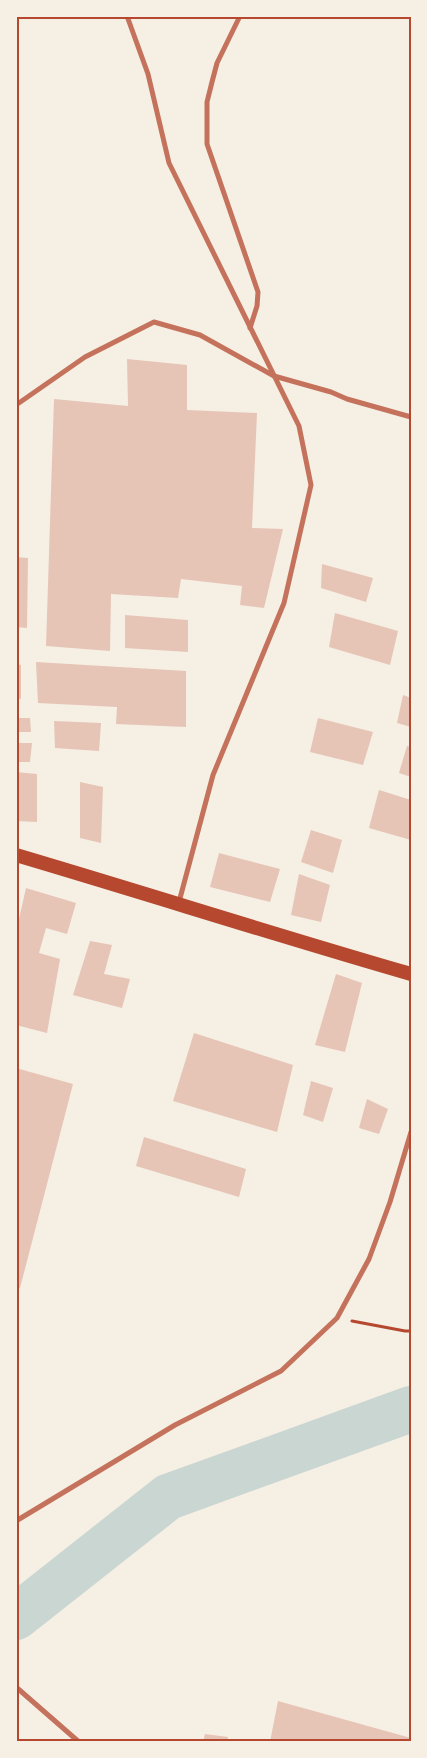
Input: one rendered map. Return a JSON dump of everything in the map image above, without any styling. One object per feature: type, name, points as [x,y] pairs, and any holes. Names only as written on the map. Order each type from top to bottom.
[{"type":"highway","points":[[16,855],[411,974]]},
{"type":"street","points":[[127,16],[148,74],[169,163],[299,426],[310,485],[284,603],[213,774],[179,903]]},
{"type":"street","points":[[240,16],[217,63],[212,82],[207,102],[207,144],[258,292],[258,306],[250,328]]},
{"type":"street","points":[[16,405],[85,357],[154,322],[200,335],[274,376],[332,392],[347,399],[411,416]]},
{"type":"street","points":[[16,1521],[175,1425],[281,1371],[338,1318],[369,1259],[390,1202],[411,1132]]},
{"type":"street","points":[[16,1687],[79,1742]]},
{"type":"path","points":[[338,1318],[411,1331]]},
{"type":"building","points":[[127,359],[187,365],[187,410],[257,413],[252,528],[283,529],[264,608],[240,605],[242,586],[181,579],[178,598],[111,594],[110,651],[46,646],[54,399],[128,406]]},
{"type":"building","points":[[16,557],[28,558],[27,628],[16,627]]},
{"type":"building","points":[[322,564],[373,578],[366,602],[321,588]]},
{"type":"building","points":[[335,613],[398,631],[390,665],[329,647]]},
{"type":"building","points":[[125,615],[188,620],[188,652],[125,648]]},
{"type":"building","points":[[36,662],[186,671],[186,727],[116,724],[117,707],[38,703]]},
{"type":"building","points":[[16,664],[21,665],[21,699],[16,698]]},
{"type":"building","points":[[403,695],[411,698],[411,727],[397,723]]},
{"type":"building","points":[[16,718],[30,718],[31,732],[16,732]]},
{"type":"building","points":[[318,718],[373,732],[363,765],[310,752]]},
{"type":"building","points":[[54,721],[101,723],[99,751],[55,748]]},
{"type":"building","points":[[16,743],[32,743],[30,762],[16,762]]},
{"type":"building","points":[[407,746],[411,747],[411,777],[399,773]]},
{"type":"building","points":[[16,772],[37,774],[37,822],[16,821]]},
{"type":"building","points":[[80,782],[103,787],[101,843],[80,838]]},
{"type":"building","points":[[379,790],[411,800],[411,840],[369,828]]},
{"type":"building","points":[[311,830],[342,840],[333,873],[301,862]]},
{"type":"building","points":[[219,853],[280,869],[270,902],[210,887]]},
{"type":"building","points":[[299,874],[330,885],[321,922],[291,915]]},
{"type":"building","points":[[26,888],[76,903],[67,934],[46,928],[39,953],[60,959],[47,1033],[16,1025],[16,932]]},
{"type":"building","points":[[90,941],[112,945],[104,974],[130,979],[122,1008],[73,995]]},
{"type":"building","points":[[336,974],[362,983],[345,1052],[315,1045]]},
{"type":"building","points":[[194,1033],[293,1065],[277,1132],[173,1101]]},
{"type":"building","points":[[16,1068],[73,1084],[20,1288],[16,1290]]},
{"type":"building","points":[[311,1081],[333,1088],[323,1122],[303,1115]]},
{"type":"building","points":[[367,1099],[388,1109],[379,1134],[359,1128]]},
{"type":"building","points":[[144,1137],[246,1169],[239,1197],[136,1166]]},
{"type":"building","points":[[278,1701],[411,1738],[411,1742],[270,1742]]},
{"type":"building","points":[[205,1734],[228,1737],[227,1742],[203,1742]]},
{"type":"waterway","points":[[16,1617],[168,1497],[411,1409]]}]
